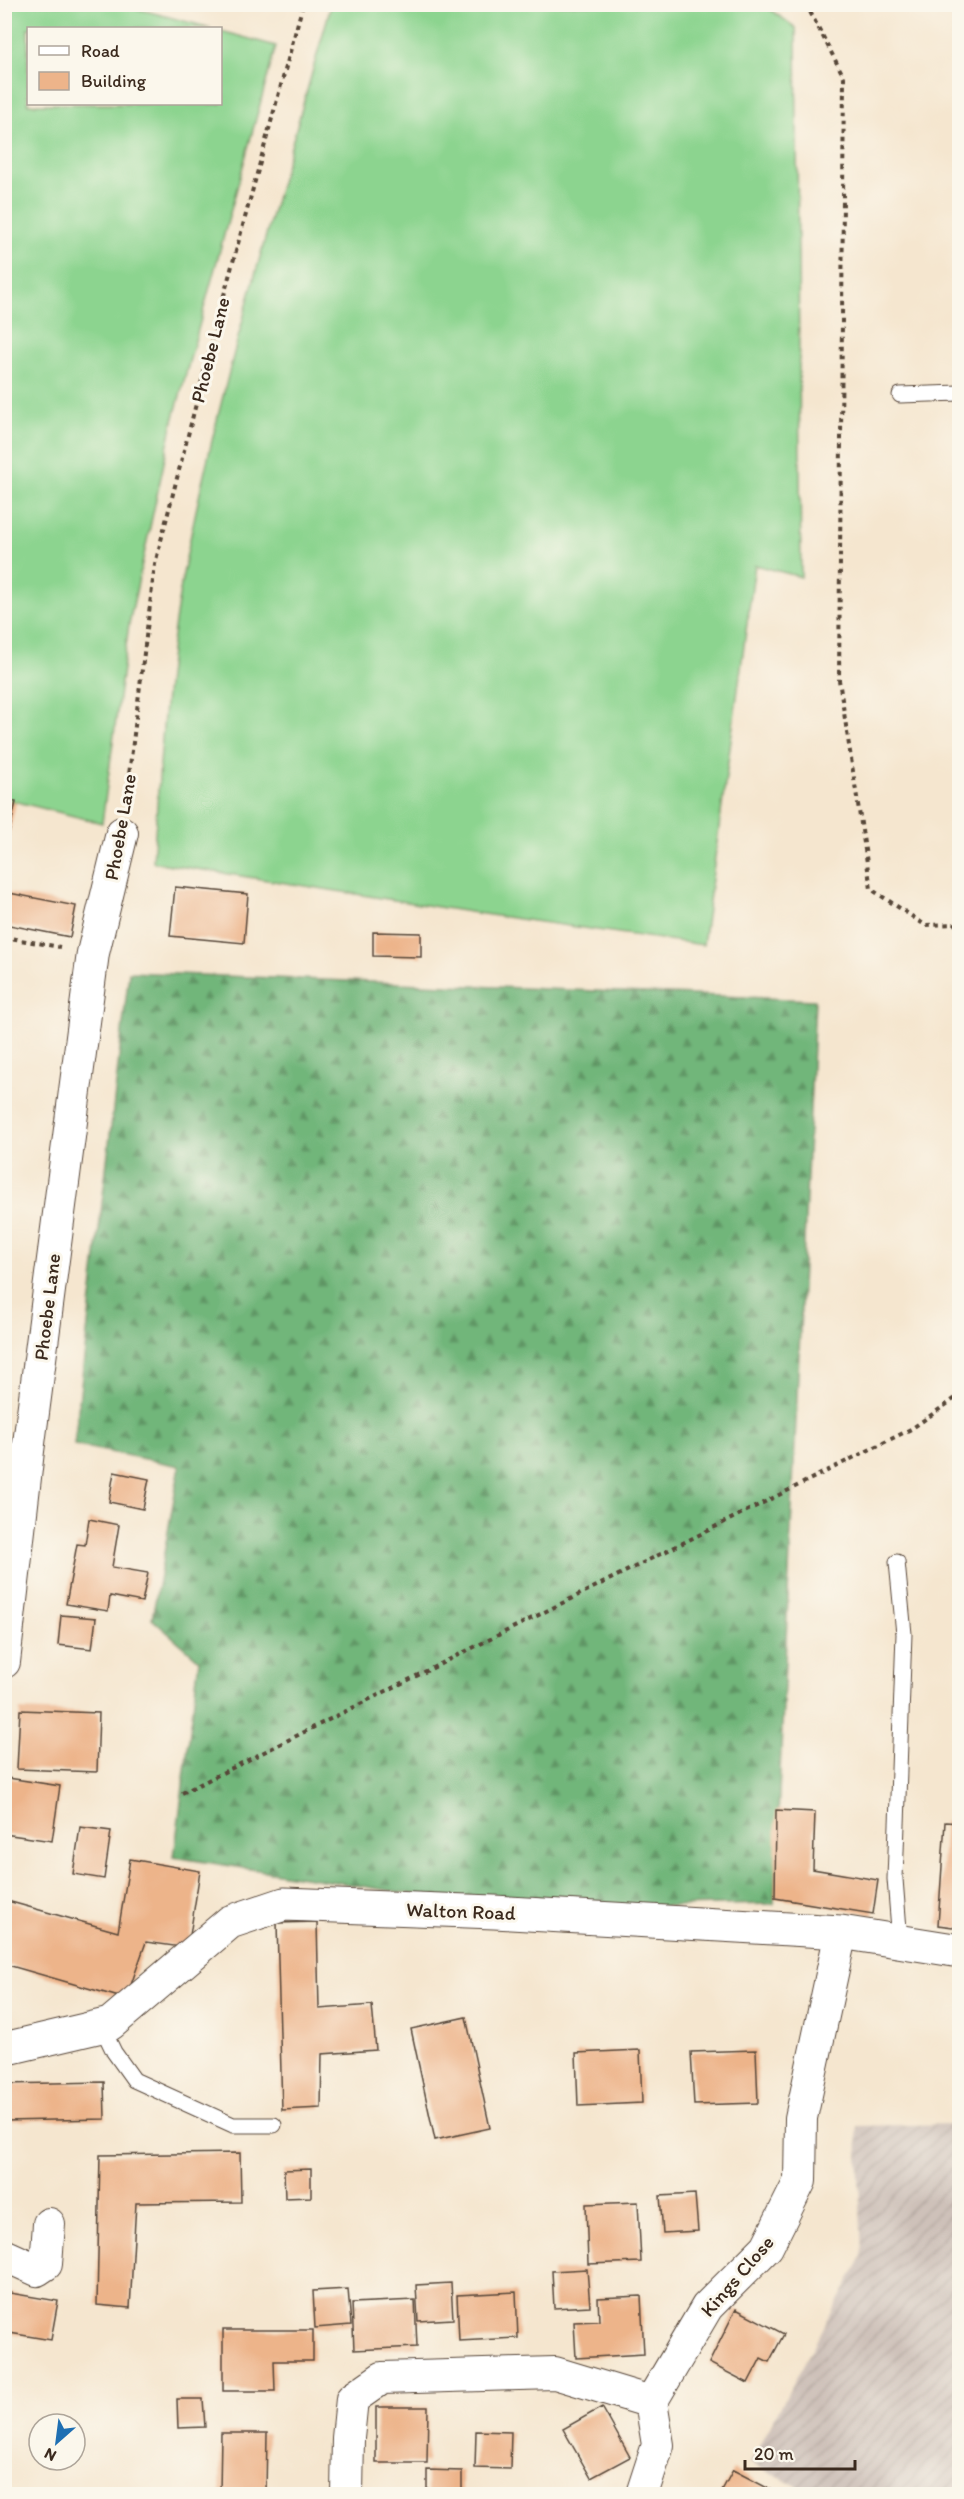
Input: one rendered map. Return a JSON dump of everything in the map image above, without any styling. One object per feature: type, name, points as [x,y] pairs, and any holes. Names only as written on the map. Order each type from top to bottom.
[{"type":"street","name":"Phoebe Lane","points":[[4,1662],[28,1451],[93,953],[122,833]]},
{"type":"street","name":"Walton Road","points":[[4,2049],[110,2024],[230,1922],[284,1904],[494,1912],[841,1932],[960,1951]]},
{"type":"street","name":"Kings Close","points":[[651,2402],[707,2307],[767,2247],[800,2181],[801,2118],[841,1932]]},
{"type":"street","points":[[4,2255],[38,2270],[46,2264],[49,2224]]},
{"type":"street","points":[[347,2494],[348,2438],[352,2399],[382,2378],[555,2373],[651,2402],[658,2445],[642,2494]]},
{"type":"lane","points":[[900,395],[960,393]]},
{"type":"lane","points":[[897,1562],[904,1634],[895,1879],[900,1942]]},
{"type":"lane","points":[[102,2027],[114,2052],[134,2080],[233,2125],[274,2125]]},
{"type":"path","name":"Phoebe Lane","points":[[122,833],[155,564],[220,310],[303,4]]},
{"type":"path","points":[[806,4],[844,76],[839,680],[871,889],[925,925],[960,924]]},
{"type":"path","points":[[4,937],[93,953]]},
{"type":"path","points":[[182,1793],[912,1429],[960,1395]]},
{"type":"shaded area","points":[[959,2124],[959,2494],[812,2494],[750,2463],[862,2257],[857,2126]]},
{"type":"green space","points":[[5,4],[123,5],[207,27],[27,27],[27,105],[222,105],[222,31],[276,46],[173,421],[129,624],[102,823],[5,799]]},
{"type":"green space","points":[[331,5],[764,5],[796,28],[801,577],[755,565],[703,945],[476,913],[153,862],[164,717],[183,574],[232,359]]},
{"type":"green space","points":[[129,972],[815,1000],[774,1904],[509,1909],[174,1857],[199,1660],[152,1619],[180,1466],[74,1445]]},
{"type":"building","points":[[4,800],[16,802],[5,851],[4,850]]},
{"type":"building","points":[[175,887],[248,894],[244,943],[170,936]]},
{"type":"building","points":[[4,892],[76,906],[70,937],[4,924]]},
{"type":"building","points":[[373,932],[421,933],[421,957],[373,956]]},
{"type":"building","points":[[114,1472],[149,1479],[143,1509],[109,1502]]},
{"type":"building","points":[[89,1519],[119,1525],[112,1567],[148,1573],[142,1602],[110,1596],[108,1611],[66,1604],[77,1544],[85,1545]]},
{"type":"building","points":[[61,1615],[96,1618],[92,1649],[58,1645]]},
{"type":"building","points":[[20,1710],[99,1713],[97,1772],[17,1769]]},
{"type":"building","points":[[8,1778],[60,1786],[52,1841],[4,1834],[4,1798]]},
{"type":"building","points":[[776,1810],[815,1812],[813,1869],[878,1880],[873,1914],[775,1898]]},
{"type":"building","points":[[945,1822],[960,1823],[960,1928],[938,1925]]},
{"type":"building","points":[[80,1827],[111,1831],[104,1879],[73,1874]]},
{"type":"building","points":[[130,1859],[200,1871],[188,1948],[146,1942],[126,1999],[4,1964],[4,1900],[118,1932]]},
{"type":"building","points":[[317,1922],[319,2009],[372,2005],[376,2050],[322,2054],[321,2108],[282,2110],[277,1923]]},
{"type":"building","points":[[466,2017],[490,2128],[435,2140],[411,2029]]},
{"type":"building","points":[[640,2050],[642,2103],[578,2106],[576,2053]]},
{"type":"building","points":[[756,2050],[758,2103],[694,2105],[691,2052]]},
{"type":"building","points":[[104,2082],[105,2119],[4,2121],[4,2084]]},
{"type":"building","points":[[240,2153],[241,2202],[136,2203],[130,2308],[97,2305],[100,2155]]},
{"type":"building","points":[[311,2169],[311,2197],[285,2198],[284,2170]]},
{"type":"building","points":[[695,2194],[698,2231],[663,2233],[660,2196]]},
{"type":"building","points":[[638,2202],[641,2262],[588,2264],[586,2204]]},
{"type":"building","points":[[587,2269],[590,2306],[554,2308],[552,2271]]},
{"type":"building","points":[[451,2283],[453,2319],[418,2321],[416,2285]]},
{"type":"building","points":[[348,2289],[351,2325],[315,2328],[313,2291]]},
{"type":"building","points":[[4,2292],[58,2301],[51,2340],[4,2332]]},
{"type":"building","points":[[516,2292],[518,2338],[459,2341],[457,2295]]},
{"type":"building","points":[[641,2296],[644,2354],[576,2358],[574,2322],[599,2321],[598,2298]]},
{"type":"building","points":[[415,2300],[417,2347],[354,2350],[352,2303]]},
{"type":"building","points":[[736,2309],[784,2334],[769,2362],[761,2358],[748,2383],[709,2363]]},
{"type":"building","points":[[223,2330],[313,2330],[313,2361],[274,2361],[275,2391],[223,2391]]},
{"type":"building","points":[[177,2399],[203,2399],[205,2427],[178,2428]]},
{"type":"building","points":[[376,2407],[428,2407],[427,2463],[376,2463]]},
{"type":"building","points":[[602,2407],[630,2457],[591,2478],[563,2429]]},
{"type":"building","points":[[476,2431],[511,2432],[510,2469],[475,2468]]},
{"type":"building","points":[[221,2433],[267,2433],[266,2494],[220,2494]]},
{"type":"building","points":[[427,2470],[462,2471],[462,2494],[427,2494]]},
{"type":"building","points":[[733,2470],[779,2494],[720,2494]]}]
